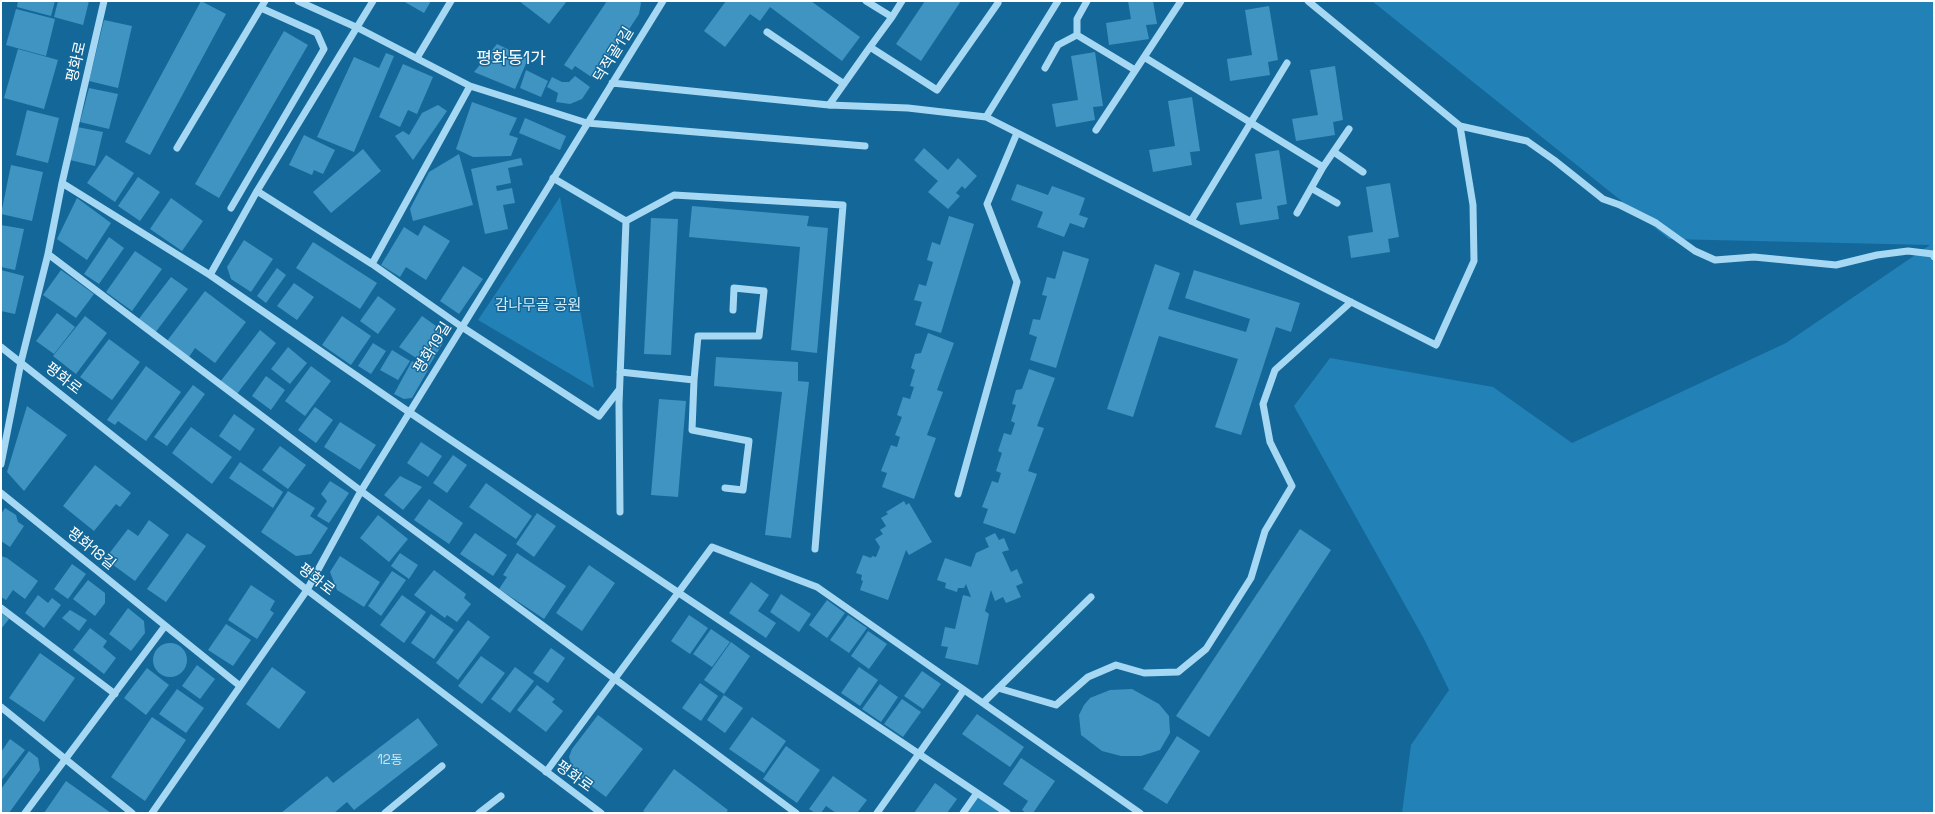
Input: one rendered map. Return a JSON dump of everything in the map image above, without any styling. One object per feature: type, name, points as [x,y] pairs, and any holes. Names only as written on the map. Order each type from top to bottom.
[{"type":"street","name":"평화로","points":[[1,464],[21,362],[48,254],[62,183],[104,1]]},
{"type":"street","points":[[298,1],[358,28],[470,86],[588,123],[865,146]]},
{"type":"street","points":[[210,275],[257,191],[358,28],[373,1]]},
{"type":"street","points":[[417,58],[451,1]]},
{"type":"street","name":"덕적골1길","points":[[588,123],[663,1]]},
{"type":"street","points":[[866,1],[892,17]]},
{"type":"street","points":[[829,105],[902,1]]},
{"type":"street","points":[[986,117],[1058,1]]},
{"type":"street","points":[[1077,35],[1077,19],[1087,1]]},
{"type":"street","points":[[1096,130],[1181,1]]},
{"type":"street","points":[[1308,1],[1460,126],[1527,141],[1554,160],[1603,199],[1620,205],[1656,223],[1695,251],[1715,260],[1754,257],[1836,265],[1877,255],[1908,251],[1933,254],[1934,257]]},
{"type":"street","points":[[870,47],[937,90],[998,3]]},
{"type":"street","points":[[177,148],[263,4],[317,34],[324,49],[231,208]]},
{"type":"street","points":[[767,32],[844,84]]},
{"type":"street","points":[[1045,68],[1058,45],[1077,35]]},
{"type":"street","points":[[1077,35],[1135,70]]},
{"type":"street","points":[[1144,57],[1323,167]]},
{"type":"street","points":[[1191,221],[1287,63]]},
{"type":"street","points":[[612,83],[829,105],[908,108],[986,117],[1436,345],[1474,262],[1473,205],[1460,126]]},
{"type":"street","points":[[372,264],[470,86]]},
{"type":"street","name":"평화19길","points":[[307,590],[361,491],[588,123]]},
{"type":"street","points":[[1297,213],[1323,167],[1349,129]]},
{"type":"street","points":[[958,494],[1017,282],[987,204],[1017,133]]},
{"type":"street","points":[[1334,152],[1363,172]]},
{"type":"street","points":[[553,178],[626,221]]},
{"type":"street","points":[[62,183],[210,275],[409,412],[1007,813]]},
{"type":"street","points":[[1312,188],[1336,203]]},
{"type":"street","points":[[257,191],[372,264],[462,327],[599,416],[619,390]]},
{"type":"street","points":[[626,221],[674,195],[843,205],[815,549]]},
{"type":"street","points":[[620,512],[619,390],[626,221]]},
{"type":"street","points":[[48,254],[361,491],[614,680],[796,813]]},
{"type":"street","points":[[725,488],[743,490],[749,441],[692,430],[698,336],[759,336],[764,291],[734,288],[733,310]]},
{"type":"street","points":[[998,688],[1056,705],[1088,677],[1116,665],[1144,673],[1178,672],[1206,649],[1251,578],[1265,531],[1292,486],[1270,442],[1263,404],[1275,370],[1351,302]]},
{"type":"street","name":"평화로","points":[[1,347],[307,590],[601,813]]},
{"type":"street","points":[[620,372],[694,380]]},
{"type":"street","name":"평화18길","points":[[1,493],[240,686]]},
{"type":"street","points":[[546,772],[712,547],[817,587],[1140,813]]},
{"type":"street","points":[[152,813],[307,590]]},
{"type":"street","points":[[983,703],[1091,597]]},
{"type":"street","points":[[1,608],[115,694]]},
{"type":"street","points":[[25,813],[165,626]]},
{"type":"street","points":[[877,813],[964,690]]},
{"type":"street","points":[[1,707],[132,813]]},
{"type":"street","points":[[385,813],[442,766]]},
{"type":"street","points":[[963,813],[977,793]]},
{"type":"street","points":[[479,813],[501,796]]},
{"type":"green space","points":[[1372,1],[1934,1],[1934,813],[1402,813],[1411,745],[1449,690],[1424,639],[1294,406],[1330,358],[1493,387],[1572,443],[1786,343],[1930,245],[1669,239]]},
{"type":"green space","name":"감나무골 공원","points":[[560,197],[594,388],[478,320]]},
{"type":"green space","points":[[977,793],[1007,813],[963,813]]},
{"type":"building","points":[[18,1],[55,1],[51,16],[17,7]]},
{"type":"building","points":[[58,1],[89,1],[83,25],[54,17]]},
{"type":"building","points":[[201,1],[226,14],[150,155],[125,142]]},
{"type":"building","points":[[403,1],[431,1],[424,13]]},
{"type":"building","points":[[519,1],[567,1],[549,24]]},
{"type":"building","points":[[607,1],[640,1],[641,3],[639,14],[596,80],[575,66],[572,70],[564,65]]},
{"type":"building","points":[[726,1],[811,1],[860,37],[842,61],[770,7],[760,21],[750,14],[725,47],[704,31]]},
{"type":"building","points":[[925,1],[961,1],[921,61],[896,44]]},
{"type":"building","points":[[1128,1],[1153,1],[1157,24],[1146,25],[1149,39],[1109,45],[1106,23],[1131,19]]},
{"type":"building","points":[[1269,6],[1278,60],[1268,62],[1270,75],[1230,81],[1227,59],[1252,55],[1245,10]]},
{"type":"building","points":[[16,9],[55,19],[46,56],[6,45]]},
{"type":"building","points":[[104,20],[132,26],[118,88],[89,81]]},
{"type":"building","points":[[284,31],[308,45],[219,198],[195,184]]},
{"type":"building","points":[[497,44],[528,59],[515,89],[474,72]]},
{"type":"building","points":[[18,49],[58,60],[44,109],[4,98]]},
{"type":"building","points":[[1095,52],[1103,106],[1093,107],[1095,120],[1056,127],[1052,104],[1078,100],[1071,56]]},
{"type":"building","points":[[386,53],[394,56],[354,152],[317,137],[354,57],[379,68]]},
{"type":"building","points":[[403,64],[433,77],[417,114],[408,110],[400,127],[379,117]]},
{"type":"building","points":[[1335,66],[1343,120],[1333,122],[1335,135],[1296,141],[1292,119],[1318,115],[1310,70]]},
{"type":"building","points":[[526,70],[548,81],[541,97],[520,88]]},
{"type":"building","points":[[575,76],[590,87],[582,99],[570,104],[556,102],[558,93],[547,87],[552,77],[562,82],[569,82]]},
{"type":"building","points":[[89,88],[118,94],[109,129],[80,122]]},
{"type":"building","points":[[1192,97],[1200,151],[1190,152],[1192,165],[1153,172],[1149,150],[1175,146],[1168,101]]},
{"type":"building","points":[[472,102],[517,118],[509,135],[518,138],[511,156],[473,157],[456,149]]},
{"type":"building","points":[[438,105],[447,111],[413,160],[395,136],[403,131],[409,135],[422,113]]},
{"type":"building","points":[[27,110],[59,118],[48,163],[16,155]]},
{"type":"building","points":[[525,118],[566,136],[560,150],[519,133]]},
{"type":"building","points":[[77,127],[103,132],[95,166],[70,160]]},
{"type":"building","points":[[304,135],[335,150],[323,174],[314,170],[312,175],[289,165]]},
{"type":"building","points":[[924,148],[948,170],[958,158],[977,176],[965,189],[962,186],[956,193],[960,196],[948,209],[928,192],[938,181],[914,160]]},
{"type":"building","points":[[363,149],[381,171],[331,213],[313,192]]},
{"type":"building","points":[[1279,150],[1287,204],[1277,206],[1279,219],[1240,225],[1236,203],[1262,199],[1255,154]]},
{"type":"building","points":[[459,154],[473,205],[413,221],[410,209],[429,172]]},
{"type":"building","points":[[106,155],[134,173],[115,202],[87,183]]},
{"type":"building","points":[[521,158],[523,165],[508,168],[511,183],[496,186],[497,191],[512,188],[515,203],[503,205],[508,229],[485,234],[471,169]]},
{"type":"building","points":[[11,165],[43,172],[32,221],[1,214]]},
{"type":"building","points":[[138,177],[160,192],[140,221],[118,206]]},
{"type":"building","points":[[1390,183],[1399,237],[1388,239],[1390,252],[1351,258],[1348,236],[1373,232],[1366,187]]},
{"type":"building","points":[[1017,184],[1048,195],[1052,186],[1085,198],[1079,215],[1088,218],[1084,228],[1070,223],[1064,237],[1037,227],[1043,212],[1011,200]]},
{"type":"building","points":[[77,198],[111,223],[87,260],[57,239]]},
{"type":"building","points":[[171,198],[203,221],[182,251],[150,229]]},
{"type":"building","points":[[692,206],[809,216],[807,226],[828,228],[817,353],[791,350],[800,247],[689,237]]},
{"type":"building","points":[[949,216],[974,224],[941,333],[915,325],[922,302],[914,300],[919,284],[926,286],[933,262],[927,260],[932,242],[940,245]]},
{"type":"building","points":[[651,218],[678,219],[671,355],[644,354]]},
{"type":"building","points":[[1,225],[24,229],[15,270],[1,267]]},
{"type":"building","points":[[424,225],[450,241],[426,280],[406,267],[400,277],[381,265],[404,227],[418,236]]},
{"type":"building","points":[[109,237],[124,248],[99,284],[84,274]]},
{"type":"building","points":[[244,240],[273,259],[251,292],[231,279],[227,267]]},
{"type":"building","points":[[313,242],[377,283],[360,309],[296,268]]},
{"type":"building","points":[[135,251],[162,269],[132,311],[106,292]]},
{"type":"building","points":[[1063,251],[1089,259],[1056,368],[1030,360],[1037,337],[1029,334],[1033,319],[1040,320],[1047,296],[1042,295],[1047,277],[1055,279]]},
{"type":"building","points":[[1155,264],[1180,273],[1168,309],[1246,332],[1250,319],[1185,298],[1194,270],[1300,303],[1291,332],[1276,327],[1241,435],[1215,427],[1238,359],[1159,336],[1133,417],[1107,409]]},
{"type":"building","points":[[463,266],[483,279],[459,314],[440,301]]},
{"type":"building","points":[[277,268],[286,275],[266,303],[257,296]]},
{"type":"building","points":[[1,270],[24,276],[15,314],[1,311]]},
{"type":"building","points":[[61,270],[94,294],[76,318],[43,295]]},
{"type":"building","points":[[171,277],[188,289],[155,333],[138,320]]},
{"type":"building","points":[[294,283],[314,297],[297,320],[277,306]]},
{"type":"building","points":[[205,291],[246,322],[215,363],[195,348],[189,357],[167,341]]},
{"type":"building","points":[[378,296],[396,309],[378,334],[360,321]]},
{"type":"building","points":[[57,313],[75,327],[54,354],[36,341]]},
{"type":"building","points":[[85,316],[107,333],[76,374],[53,356]]},
{"type":"building","points":[[342,316],[371,336],[351,365],[322,345]]},
{"type":"building","points":[[422,316],[443,331],[443,343],[429,366],[399,347]]},
{"type":"building","points":[[260,330],[276,343],[237,394],[220,382]]},
{"type":"building","points":[[928,333],[954,343],[937,390],[943,392],[927,435],[936,438],[914,499],[882,487],[887,473],[881,471],[891,445],[897,447],[900,437],[895,435],[902,417],[897,415],[903,397],[910,399],[914,387],[910,386],[915,370],[911,368],[915,354],[921,353]]},
{"type":"building","points":[[109,339],[140,362],[112,400],[80,377]]},
{"type":"building","points":[[373,343],[386,351],[371,374],[358,366]]},
{"type":"building","points":[[288,347],[307,363],[290,384],[271,369]]},
{"type":"building","points":[[392,350],[410,361],[398,380],[380,370]]},
{"type":"building","points":[[716,357],[798,362],[798,381],[809,382],[791,538],[765,535],[782,392],[714,386]]},
{"type":"building","points":[[412,361],[428,370],[412,398],[404,399],[394,394]]},
{"type":"building","points":[[146,366],[181,392],[146,441],[118,421],[115,425],[107,420]]},
{"type":"building","points":[[311,366],[331,381],[305,416],[285,401]]},
{"type":"building","points":[[1029,369],[1055,378],[1037,426],[1044,428],[1028,471],[1037,474],[1015,534],[983,523],[988,509],[982,507],[992,481],[998,483],[1001,473],[996,471],[1002,453],[998,451],[1004,433],[1011,435],[1015,423],[1011,421],[1016,405],[1012,404],[1016,390],[1022,389]]},
{"type":"building","points":[[266,376],[285,390],[271,410],[252,396]]},
{"type":"building","points":[[193,385],[205,394],[167,446],[154,437]]},
{"type":"building","points":[[659,399],[686,401],[678,497],[651,495]]},
{"type":"building","points":[[27,406],[67,435],[24,491],[7,472]]},
{"type":"building","points":[[315,407],[333,420],[316,443],[298,430]]},
{"type":"building","points":[[234,414],[255,429],[240,451],[219,436]]},
{"type":"building","points":[[340,422],[376,445],[360,470],[324,447]]},
{"type":"building","points":[[191,427],[232,457],[212,484],[172,453]]},
{"type":"building","points":[[421,442],[442,456],[428,477],[407,463]]},
{"type":"building","points":[[280,446],[306,465],[288,489],[262,470]]},
{"type":"building","points":[[453,455],[467,465],[447,493],[433,483]]},
{"type":"building","points":[[240,462],[283,492],[273,508],[229,478]]},
{"type":"building","points":[[95,465],[131,493],[120,507],[116,504],[94,531],[63,506]]},
{"type":"building","points":[[400,476],[422,487],[403,510],[384,495]]},
{"type":"building","points":[[330,481],[349,493],[329,523],[317,516],[327,501],[321,494]]},
{"type":"building","points":[[486,483],[532,516],[516,539],[469,507]]},
{"type":"building","points":[[288,491],[315,508],[310,516],[328,528],[311,554],[296,556],[261,532]]},
{"type":"building","points":[[429,499],[463,523],[449,544],[414,520]]},
{"type":"building","points":[[904,501],[906,505],[909,503],[932,542],[909,555],[906,550],[888,600],[860,590],[863,581],[861,580],[862,575],[856,573],[863,555],[871,558],[872,556],[876,557],[880,547],[875,539],[883,534],[880,530],[886,526],[881,518],[888,514],[886,512]]},
{"type":"building","points":[[5,508],[16,515],[18,522],[24,526],[10,547],[1,541],[1,514]]},
{"type":"building","points":[[537,513],[556,526],[534,557],[516,544]]},
{"type":"building","points":[[378,515],[408,539],[389,562],[360,538]]},
{"type":"building","points":[[149,520],[169,535],[135,581],[105,559],[128,529],[138,536]]},
{"type":"building","points":[[1300,529],[1331,550],[1209,737],[1176,716]]},
{"type":"building","points":[[187,533],[206,546],[166,602],[147,589]]},
{"type":"building","points":[[475,533],[507,555],[493,576],[460,554]]},
{"type":"building","points":[[995,533],[999,540],[1004,538],[1009,550],[1002,552],[1011,572],[1017,569],[1023,583],[1016,586],[1021,597],[1006,603],[1003,597],[995,601],[991,590],[985,611],[989,614],[978,665],[945,658],[948,647],[941,646],[945,627],[955,629],[963,595],[971,597],[966,584],[964,588],[958,588],[957,592],[945,588],[946,583],[937,580],[945,558],[971,567],[976,553],[989,547],[985,538]]},
{"type":"building","points":[[400,553],[418,565],[409,579],[391,566]]},
{"type":"building","points":[[517,553],[566,586],[544,619],[499,589],[507,577],[503,575]]},
{"type":"building","points":[[1,556],[7,558],[38,581],[25,599],[13,590],[6,600],[1,597]]},
{"type":"building","points":[[340,556],[380,582],[364,607],[337,590],[330,572]]},
{"type":"building","points":[[72,564],[86,574],[68,599],[54,589]]},
{"type":"building","points":[[589,565],[615,583],[582,631],[556,613]]},
{"type":"building","points":[[434,570],[466,594],[464,598],[471,604],[457,622],[447,615],[445,618],[414,595]]},
{"type":"building","points":[[392,571],[406,580],[381,616],[368,606]]},
{"type":"building","points":[[88,580],[105,593],[105,603],[95,616],[73,599]]},
{"type":"building","points":[[751,582],[769,595],[758,611],[776,623],[766,638],[729,613]]},
{"type":"building","points":[[251,585],[275,601],[270,610],[274,613],[257,639],[228,620]]},
{"type":"building","points":[[781,594],[811,614],[799,632],[770,612]]},
{"type":"building","points":[[38,595],[48,603],[52,598],[61,605],[44,628],[25,613]]},
{"type":"building","points":[[402,595],[426,612],[404,643],[380,625]]},
{"type":"building","points":[[827,600],[845,613],[827,638],[809,625]]},
{"type":"building","points":[[128,608],[144,621],[145,633],[131,651],[109,634]]},
{"type":"building","points":[[70,610],[87,620],[79,631],[62,618]]},
{"type":"building","points":[[1,613],[9,619],[1,629]]},
{"type":"building","points":[[431,614],[454,630],[434,659],[411,643]]},
{"type":"building","points":[[689,615],[708,628],[690,654],[671,641]]},
{"type":"building","points":[[848,615],[867,628],[849,653],[830,640]]},
{"type":"building","points":[[468,620],[490,637],[458,680],[436,663]]},
{"type":"building","points":[[226,624],[251,640],[233,666],[208,650]]},
{"type":"building","points":[[90,628],[107,641],[103,647],[116,658],[104,674],[73,650]]},
{"type":"building","points":[[711,629],[730,642],[712,667],[693,654]]},
{"type":"building","points":[[868,631],[887,644],[869,669],[851,656]]},
{"type":"building","points":[[731,642],[750,656],[724,694],[704,680]]},
{"type":"building","points":[[167,643],[173,643],[182,648],[186,654],[186,666],[182,672],[173,677],[167,677],[158,672],[153,663],[153,657],[158,648]]},
{"type":"building","points":[[551,648],[565,658],[548,683],[533,673]]},
{"type":"building","points":[[40,653],[75,678],[44,722],[9,698]]},
{"type":"building","points":[[481,656],[505,673],[482,704],[458,686]]},
{"type":"building","points":[[197,665],[215,679],[200,699],[182,686]]},
{"type":"building","points":[[272,667],[306,692],[279,729],[246,704]]},
{"type":"building","points":[[515,667],[534,681],[510,713],[491,699]]},
{"type":"building","points":[[859,667],[878,680],[860,706],[841,693]]},
{"type":"building","points":[[147,668],[169,685],[146,715],[124,698]]},
{"type":"building","points":[[922,671],[941,684],[923,709],[904,696]]},
{"type":"building","points":[[700,683],[718,696],[701,721],[682,708]]},
{"type":"building","points":[[880,684],[898,697],[881,722],[862,709]]},
{"type":"building","points":[[537,685],[555,699],[552,702],[563,711],[546,732],[517,710]]},
{"type":"building","points":[[177,689],[204,708],[186,733],[159,714]]},
{"type":"building","points":[[1132,689],[1159,704],[1169,716],[1170,733],[1160,750],[1141,756],[1121,756],[1102,751],[1081,735],[1079,715],[1084,705],[1090,698],[1110,690]]},
{"type":"building","points":[[724,695],[743,708],[725,733],[707,720]]},
{"type":"building","points":[[902,699],[921,712],[903,737],[884,724]]},
{"type":"building","points":[[977,714],[1024,747],[1010,767],[962,734]]},
{"type":"building","points":[[598,715],[643,749],[606,797],[574,773],[569,757],[572,749]]},
{"type":"building","points":[[152,717],[186,740],[145,801],[111,777]]},
{"type":"building","points":[[752,717],[786,741],[764,773],[729,749]]},
{"type":"building","points":[[418,718],[438,745],[354,810],[347,802],[334,813],[281,813],[327,776],[333,783]]},
{"type":"building","points":[[1177,736],[1200,751],[1167,804],[1143,789]]},
{"type":"building","points":[[10,739],[25,750],[1,781],[1,752]]},
{"type":"building","points":[[786,746],[820,770],[797,803],[763,779]]},
{"type":"building","points":[[29,751],[38,758],[40,770],[9,813],[1,813],[1,789]]},
{"type":"building","points":[[1021,758],[1055,781],[1033,813],[1026,813],[1022,810],[1028,801],[1003,784]]},
{"type":"building","points":[[674,769],[728,810],[726,813],[646,813],[643,811]]},
{"type":"building","points":[[833,776],[867,800],[857,813],[836,813],[826,806],[821,813],[815,813],[809,809]]},
{"type":"building","points":[[66,781],[111,813],[44,813]]},
{"type":"building","points":[[935,783],[957,799],[947,813],[914,813]]},
{"type":"district","name":"평화동1가","points":[[511,59]]}]
